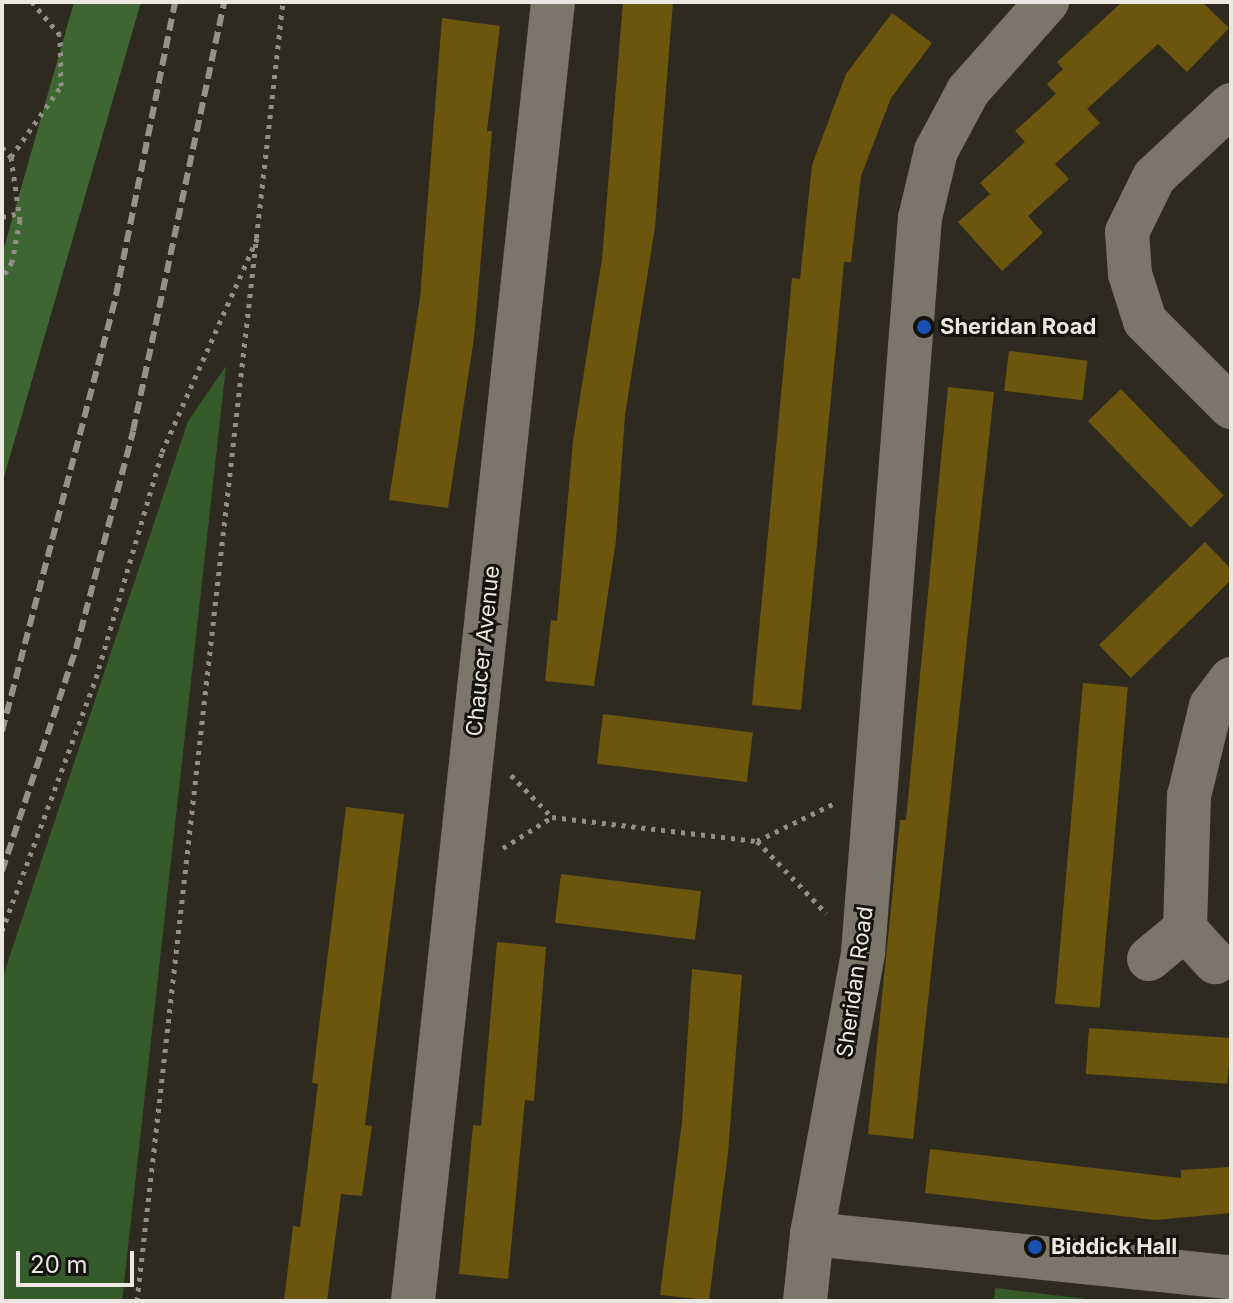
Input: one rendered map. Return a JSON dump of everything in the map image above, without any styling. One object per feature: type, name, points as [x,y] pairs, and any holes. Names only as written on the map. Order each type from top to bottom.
[{"type":"street","name":"Chaucer Avenue","points":[[413,1301],[553,2]]},
{"type":"street","name":"Sheridan Road","points":[[805,1301],[812,1234],[863,953],[920,218],[936,151],[968,91],[1042,4]]},
{"type":"street","points":[[1231,105],[1154,177],[1127,232],[1130,274],[1145,321],[1231,407]]},
{"type":"street","points":[[1215,962],[1185,929],[1189,796],[1211,706],[1231,679]]},
{"type":"street","points":[[1149,959],[1185,929]]},
{"type":"street","points":[[812,1234],[1231,1277]]},
{"type":"path","points":[[11,157],[61,86],[60,35],[32,2]]},
{"type":"path","points":[[137,1301],[260,231],[283,2]]},
{"type":"path","points":[[2,147],[11,157],[19,213],[12,262],[2,278]]},
{"type":"path","points":[[2,217],[19,213]]},
{"type":"path","points":[[2,931],[96,678],[162,452],[260,231]]},
{"type":"path","points":[[473,738],[552,817],[757,841],[876,782]]},
{"type":"path","points":[[757,841],[863,953]]},
{"type":"green space","points":[[74,2],[141,2],[2,484],[2,255]]},
{"type":"green space","points":[[226,366],[122,1301],[2,1301],[2,979],[188,421]]},
{"type":"green space","points":[[995,1288],[1103,1301],[994,1301]]},
{"type":"building","points":[[623,2],[673,2],[655,227],[625,415],[616,540],[594,686],[545,681],[551,620],[557,621],[573,441],[602,259]]},
{"type":"building","points":[[1122,2],[1202,2],[1229,28],[1187,72],[1158,44],[1087,109],[1100,123],[1055,164],[1069,179],[1028,216],[1043,233],[1002,271],[958,222],[990,194],[980,183],[1025,142],[1015,131],[1056,94],[1047,84],[1063,69],[1057,62]]},
{"type":"building","points":[[892,13],[932,43],[891,98],[861,176],[851,262],[844,262],[801,710],[752,705],[792,278],[800,279],[812,165],[846,74]]},
{"type":"building","points":[[442,18],[500,26],[487,131],[492,131],[474,338],[448,508],[389,500],[420,298]]},
{"type":"building","points":[[1009,351],[1087,361],[1083,400],[1004,391]]},
{"type":"building","points":[[948,387],[994,392],[913,1139],[868,1134],[900,820],[906,820]]},
{"type":"building","points":[[1121,389],[1224,495],[1191,527],[1088,421]]},
{"type":"building","points":[[1205,542],[1231,569],[1231,580],[1131,678],[1099,645]]},
{"type":"building","points":[[1083,683],[1128,687],[1100,1008],[1055,1004]]},
{"type":"building","points":[[603,714],[753,732],[747,782],[597,764]]},
{"type":"building","points":[[346,807],[404,814],[365,1125],[372,1126],[362,1196],[341,1194],[327,1301],[284,1301],[293,1226],[300,1227],[318,1084],[312,1083]]},
{"type":"building","points":[[561,874],[701,891],[695,940],[555,923]]},
{"type":"building","points":[[497,942],[546,947],[534,1101],[525,1100],[508,1279],[459,1274],[473,1125],[481,1126]]},
{"type":"building","points":[[692,969],[742,975],[728,1153],[709,1300],[660,1295],[682,1122]]},
{"type":"building","points":[[1089,1028],[1231,1038],[1227,1084],[1086,1074]]},
{"type":"building","points":[[930,1149],[1181,1178],[1181,1170],[1231,1167],[1231,1213],[1155,1220],[925,1193]]},
{"type":"railway","points":[[2,731],[116,295],[175,2]]},
{"type":"railway","points":[[2,871],[76,649],[133,431],[224,2]]},
{"type":"place","name":"Sheridan Road","points":[[924,327]]},
{"type":"place","name":"Biddick Hall","points":[[1035,1247]]}]
